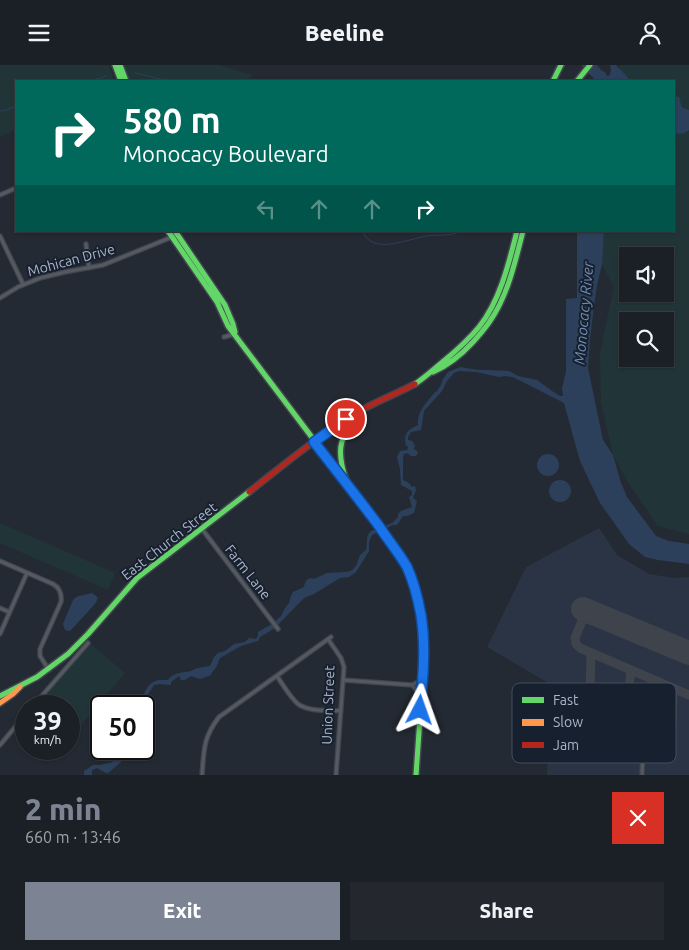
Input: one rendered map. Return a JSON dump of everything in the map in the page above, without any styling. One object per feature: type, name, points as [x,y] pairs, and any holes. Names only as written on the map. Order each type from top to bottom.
[{"type":"main road","points":[[115,65],[121,80]]},
{"type":"main road","points":[[120,65],[126,80]]},
{"type":"main road","points":[[554,80],[561,65]]},
{"type":"main road","points":[[578,80],[590,65]]},
{"type":"main road","points":[[432,373],[469,338],[490,310],[506,274],[517,232]]},
{"type":"main road","points":[[432,373],[446,367],[484,331],[496,312],[506,289],[515,264],[523,232]]},
{"type":"main road","points":[[175,234],[217,302],[228,327],[235,333],[314,442],[369,513],[407,568],[415,590],[423,629],[424,660],[416,775]]},
{"type":"main road","name":"East Church Street","points":[[0,703],[23,685],[63,659],[76,647],[137,578],[314,442],[346,419],[365,408],[410,388],[432,373]]},
{"type":"main road","points":[[348,486],[340,459],[340,444],[344,433],[365,408]]},
{"type":"main road","name":"East Church Street","points":[[0,696],[23,685]]},
{"type":"street","points":[[0,195],[15,188]]},
{"type":"street","name":"Mohican Drive","points":[[0,298],[23,284],[50,275],[111,262],[175,234]]},
{"type":"street","points":[[0,236],[23,284]]},
{"type":"street","points":[[86,243],[89,268]]},
{"type":"street","points":[[224,337],[235,333]]},
{"type":"street","name":"Farm Lane","points":[[202,529],[278,629]]},
{"type":"street","points":[[0,561],[55,585],[62,594],[40,649],[40,656],[48,669]]},
{"type":"street","points":[[0,634],[27,573]]},
{"type":"street","points":[[0,608],[9,612]]},
{"type":"street","name":"Union Street","points":[[277,676],[329,638],[344,667],[336,775]]},
{"type":"street","points":[[43,695],[88,643]]},
{"type":"street","points":[[202,775],[206,739],[212,726],[219,717],[277,676],[297,703],[303,707],[341,711]]},
{"type":"street","points":[[343,680],[412,685],[422,679]]},
{"type":"street","points":[[412,685],[422,695]]},
{"type":"street","points":[[0,745],[15,727]]},
{"type":"shaded area","points":[[599,528],[617,555],[649,574],[673,578],[689,577],[689,775],[547,775],[547,763],[676,763],[676,683],[548,683],[487,647],[526,567]]},
{"type":"green space","points":[[0,65],[109,65],[114,80],[15,80],[15,130],[0,137]]},
{"type":"green space","points":[[123,65],[218,65],[252,75],[248,80],[127,80]]},
{"type":"green space","points":[[619,65],[689,65],[689,534],[658,526],[628,482],[613,455],[601,403],[600,353],[614,287],[602,264],[604,232],[675,232],[675,80],[622,80]]},
{"type":"green space","points":[[0,523],[115,573],[108,590],[0,543]]},
{"type":"green space","points":[[90,643],[125,673],[106,695],[90,695],[90,714],[80,726],[80,695],[47,695]]},
{"type":"water","points":[[581,65],[597,65],[607,76],[610,75],[610,65],[616,65],[630,80],[595,80]]},
{"type":"water","points":[[675,97],[679,97],[682,107],[689,110],[689,130],[678,134],[675,132]]},
{"type":"water","name":"Monocacy River","points":[[577,232],[604,232],[602,264],[594,306],[588,368],[603,440],[613,455],[627,497],[656,536],[669,541],[689,544],[689,564],[645,557],[629,544],[600,503],[580,461],[564,403],[513,377],[499,377],[476,372],[459,371],[454,373],[447,381],[442,391],[424,411],[421,430],[411,432],[408,437],[408,440],[412,441],[415,445],[414,449],[418,452],[416,456],[404,454],[403,458],[403,480],[412,487],[415,486],[416,490],[413,497],[417,501],[414,513],[403,516],[397,525],[372,535],[369,542],[369,551],[356,572],[349,577],[340,578],[304,598],[275,628],[260,637],[258,641],[241,646],[220,658],[211,675],[200,679],[191,676],[185,680],[181,680],[179,676],[171,682],[171,685],[154,685],[148,695],[144,695],[151,683],[159,680],[168,680],[176,674],[210,666],[218,653],[225,651],[234,644],[245,642],[249,638],[256,639],[258,632],[281,616],[293,592],[304,587],[305,582],[310,578],[314,579],[327,573],[351,571],[356,566],[360,555],[366,550],[369,533],[392,523],[401,511],[412,507],[409,497],[412,495],[412,491],[401,485],[397,457],[400,451],[407,450],[408,446],[406,446],[405,438],[407,433],[418,425],[419,416],[423,408],[441,385],[448,372],[460,367],[478,370],[509,371],[518,376],[537,380],[560,396],[563,396],[562,388],[566,372],[566,299],[577,298]]},
{"type":"water","points":[[548,454],[556,457],[559,465],[556,473],[548,476],[540,473],[537,465],[540,457]]},
{"type":"water","points":[[560,480],[568,483],[571,491],[568,499],[560,502],[552,499],[549,491],[552,483]]},
{"type":"water","points":[[92,593],[98,598],[95,604],[71,630],[65,630],[63,624],[73,600],[79,596]]},
{"type":"water","points":[[113,760],[122,760],[108,773],[97,768],[92,770],[92,775],[84,775],[84,771],[93,765],[113,762]]},
{"type":"waterway","points":[[135,73],[165,80]]},
{"type":"waterway","points":[[94,80],[106,76]]},
{"type":"waterway","points":[[0,111],[15,106]]},
{"type":"waterway","points":[[364,232],[367,239],[373,243],[382,244],[458,232]]},
{"type":"taxiway","points":[[596,614],[582,621],[575,638],[576,644],[580,648],[661,683]]},
{"type":"taxiway","points":[[590,683],[591,653]]},
{"type":"taxiway","points":[[630,683],[631,670]]},
{"type":"taxiway","points":[[676,689],[689,695]]},
{"type":"runway","points":[[583,609],[689,653]]},
{"type":"traffic: fast","points":[[115,65],[121,80]]},
{"type":"traffic: fast","points":[[120,65],[126,80]]},
{"type":"traffic: fast","points":[[554,80],[561,65]]},
{"type":"traffic: fast","points":[[578,80],[590,65]]},
{"type":"traffic: fast","points":[[169,232],[217,302],[228,326],[369,513],[407,568],[415,590],[423,629],[424,660],[416,775]]},
{"type":"traffic: fast","points":[[176,232],[225,305],[235,332]]},
{"type":"traffic: fast","points":[[415,384],[463,344],[486,317],[493,306],[503,281],[517,232]]},
{"type":"traffic: fast","points":[[433,372],[459,355],[473,342],[490,321],[502,300],[514,266],[523,232]]},
{"type":"traffic: fast","points":[[346,480],[340,451],[344,436],[362,411]]},
{"type":"traffic: fast","points":[[0,696],[37,677],[68,654],[137,578],[249,492]]},
{"type":"traffic: slow","points":[[0,703],[20,687]]},
{"type":"traffic: jam","points":[[249,492],[346,419],[415,384]]},
{"type":"route","points":[[346,419],[314,442],[369,513],[407,568],[415,590],[423,629],[424,660],[420,710]]}]
